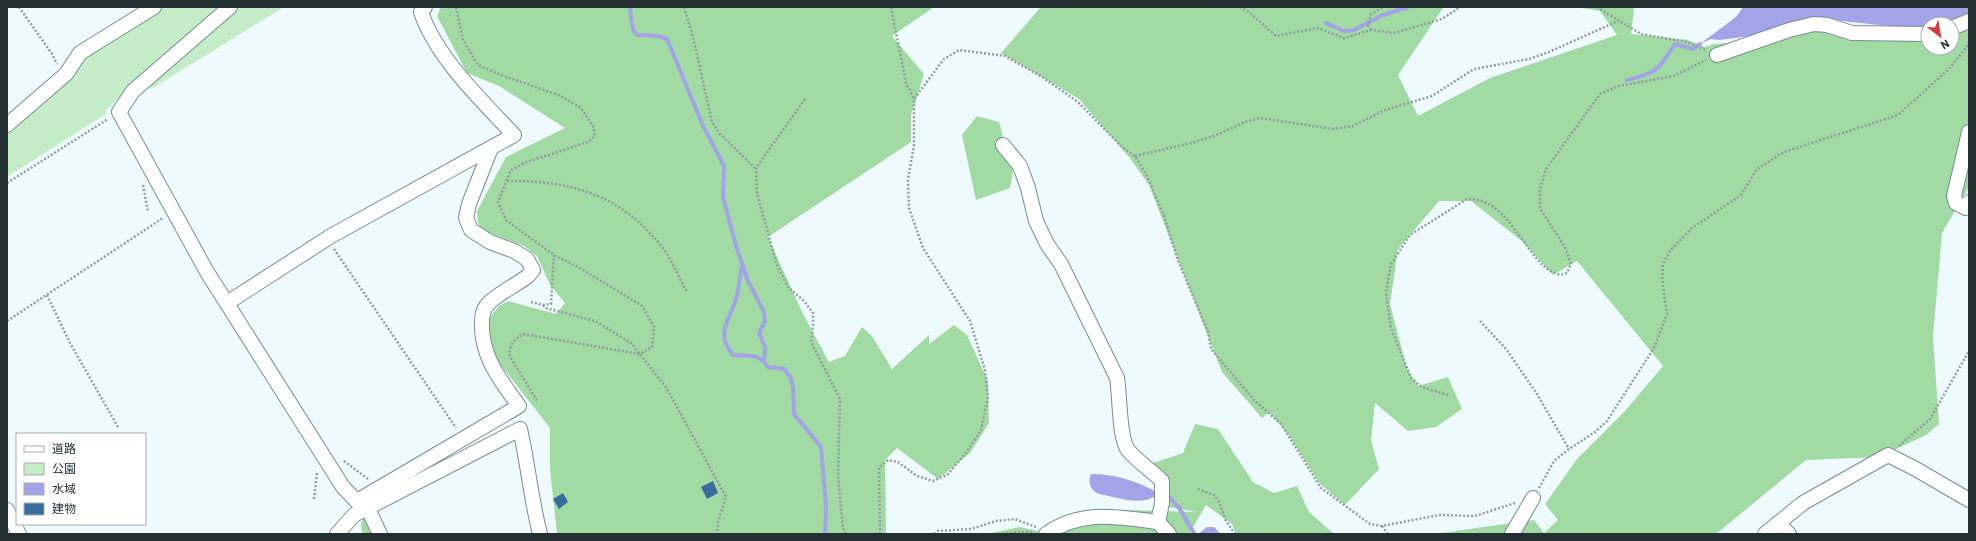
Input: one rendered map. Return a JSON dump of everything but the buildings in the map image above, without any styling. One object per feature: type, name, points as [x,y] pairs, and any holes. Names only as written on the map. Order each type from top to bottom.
[{"type":"street","points":[[7,125],[60,80],[80,54],[154,7]]},
{"type":"street","points":[[230,7],[133,91],[119,112],[227,303],[343,487],[363,506],[380,534]]},
{"type":"street","points":[[227,303],[327,239],[514,135],[464,82],[426,27],[421,12],[424,7]]},
{"type":"street","points":[[1717,55],[1790,30],[1814,24],[1827,25],[1852,33],[1920,34]]},
{"type":"street","points":[[1968,205],[1956,203],[1954,196],[1969,132]]},
{"type":"street","points":[[1004,145],[1020,166],[1028,188],[1036,221],[1047,244],[1061,264],[1118,378],[1121,433],[1127,450],[1162,481],[1162,503],[1158,522]]},
{"type":"street","points":[[337,534],[363,506],[462,439],[519,406],[494,371],[484,350],[481,330],[483,311],[489,302],[528,276],[533,270],[527,259],[490,242],[471,230],[466,218],[469,204],[491,148]]},
{"type":"street","points":[[363,506],[520,429],[528,466],[532,503],[540,534]]},
{"type":"street","points":[[1765,534],[1803,503],[1888,455],[1914,468],[1969,500]]},
{"type":"street","points":[[1512,534],[1533,498]]},
{"type":"street","points":[[7,510],[19,534]]},
{"type":"street","points":[[1046,534],[1078,519],[1100,515],[1158,522],[1169,534]]},
{"type":"street","points":[[1778,523],[1789,534]]},
{"type":"path","points":[[19,7],[52,54],[57,65],[60,80]]},
{"type":"path","points":[[456,7],[463,40],[478,65],[501,75],[561,96],[581,108],[592,126],[595,136],[588,142],[524,163],[511,170],[498,202],[506,220],[554,256],[580,268],[642,306],[654,327],[652,347],[640,354],[523,334],[511,343],[509,349],[510,357],[538,402]]},
{"type":"path","points":[[684,7],[693,37],[712,122],[720,133],[756,169]]},
{"type":"path","points":[[880,534],[879,468],[888,460],[898,462],[917,476],[933,481],[947,475],[966,453],[981,430],[988,398],[985,370],[970,321],[923,248],[909,208],[908,180],[914,145],[914,99],[906,83],[891,7]]},
{"type":"path","points":[[1240,7],[1249,12],[1276,36],[1318,28],[1344,38],[1371,30],[1394,33],[1442,19],[1460,7]]},
{"type":"path","points":[[1371,30],[1368,25],[1371,14],[1383,7]]},
{"type":"path","points":[[1597,7],[1618,21],[1642,34],[1687,42],[1717,55]]},
{"type":"path","points":[[1135,156],[1191,143],[1214,136],[1245,122],[1260,118],[1333,129],[1353,126],[1385,110],[1432,96],[1474,69],[1536,57],[1618,21]]},
{"type":"path","points":[[914,99],[944,59],[959,50],[1005,56],[1042,77],[1078,102],[1123,148],[1135,156],[1147,176],[1164,216],[1177,258],[1208,332],[1210,349],[1254,400],[1281,424],[1321,488],[1370,524],[1382,526],[1439,515],[1475,516],[1533,498],[1554,461],[1595,432],[1607,421],[1654,348],[1667,314],[1662,279],[1663,264],[1670,251],[1692,228],[1741,195],[1757,169],[1784,152],[1898,115],[1949,69],[1969,44]]},
{"type":"path","points":[[1448,395],[1422,387],[1411,378],[1391,328],[1386,292],[1391,264],[1410,235],[1467,199],[1478,198],[1492,206],[1504,216],[1546,268],[1560,275],[1567,273],[1571,264],[1566,249],[1540,208],[1540,190],[1546,169],[1600,94],[1619,86],[1674,76],[1717,55]]},
{"type":"path","points":[[806,99],[756,169],[757,194],[777,265],[788,287],[804,301],[813,313],[811,342],[840,399],[838,475],[843,528],[846,534]]},
{"type":"path","points":[[7,183],[119,112]]},
{"type":"path","points":[[507,181],[534,180],[583,190],[610,201],[637,219],[662,248],[687,292]]},
{"type":"path","points":[[7,321],[174,211]]},
{"type":"path","points":[[327,239],[462,439]]},
{"type":"path","points":[[531,302],[543,305],[551,304],[554,256]]},
{"type":"path","points":[[47,295],[70,343],[118,427]]},
{"type":"path","points":[[543,305],[546,308],[595,321],[631,343],[666,388],[726,497],[718,521],[717,534]]},
{"type":"path","points":[[1480,321],[1506,349],[1537,394],[1569,449]]},
{"type":"path","points":[[1888,455],[1930,419],[1969,351]]},
{"type":"path","points":[[1198,489],[1214,495],[1219,502],[1226,520],[1235,534]]},
{"type":"path","points":[[934,534],[938,531],[971,530],[996,522],[1015,519],[1038,528],[1046,534]]},
{"type":"path","points":[[1382,526],[1388,534]]},
{"type":"path","points":[[1002,534],[1020,532],[1046,534]]},
{"type":"green space","points":[[164,7],[224,7],[129,88],[105,111],[106,114],[7,177],[7,132],[68,80],[83,58]]},
{"type":"green space","points":[[236,7],[284,7],[151,89],[145,87]]},
{"type":"green space","points":[[441,7],[934,7],[892,36],[924,74],[911,115],[911,142],[768,237],[803,314],[829,362],[845,356],[862,327],[872,336],[892,369],[929,335],[929,344],[954,325],[967,335],[988,381],[989,423],[970,453],[938,479],[897,448],[885,460],[886,534],[557,534],[550,469],[550,428],[500,364],[489,341],[490,317],[499,306],[508,301],[556,314],[565,303],[550,285],[537,256],[524,246],[482,230],[478,223],[477,211],[506,157],[565,128],[499,86],[467,73],[437,16]]},
{"type":"green space","points":[[1041,7],[1447,7],[1443,8],[1398,75],[1418,116],[1490,78],[1617,35],[1600,11],[1577,7],[1633,7],[1634,10],[1631,34],[1688,40],[1705,47],[1714,44],[1746,42],[1814,24],[1865,30],[1920,29],[1920,56],[1960,56],[1960,21],[1969,17],[1969,187],[1942,233],[1933,337],[1939,424],[1926,435],[1879,457],[1806,460],[1716,534],[1434,534],[1534,520],[1544,533],[1558,520],[1545,504],[1577,459],[1625,411],[1663,366],[1577,261],[1553,275],[1523,242],[1471,201],[1439,201],[1398,249],[1390,304],[1407,369],[1418,386],[1448,377],[1462,409],[1436,427],[1408,431],[1375,403],[1371,440],[1379,469],[1345,505],[1320,484],[1288,434],[1269,412],[1262,418],[1222,372],[1149,185],[1129,157],[1079,99],[1001,53]]},
{"type":"green space","points":[[977,116],[999,122],[1013,172],[1010,188],[976,200],[962,135]]},
{"type":"green space","points":[[1195,424],[1218,429],[1253,482],[1274,493],[1297,486],[1309,512],[1334,534],[1236,534],[1232,524],[1206,505],[1189,534],[986,534],[1020,527],[1046,533],[1126,510],[1197,512],[1156,505],[1163,488],[1143,475],[1153,463],[1183,453]]},
{"type":"green space","points":[[363,518],[369,520],[374,534],[362,534],[361,524]]},
{"type":"water","points":[[1743,7],[1969,7],[1969,14],[1960,18],[1960,16],[1920,16],[1920,27],[1907,28],[1833,20],[1750,36],[1719,40],[1711,39],[1700,44],[1736,17]]},
{"type":"water","points":[[1091,474],[1108,475],[1126,479],[1158,493],[1146,500],[1139,501],[1099,494],[1096,493],[1090,486],[1089,480]]},
{"type":"water","points":[[1169,494],[1181,507],[1197,534],[1192,534],[1178,510],[1167,497]]},
{"type":"water","points":[[1207,527],[1214,527],[1221,534],[1198,534]]},
{"type":"waterway","points":[[630,7],[631,20],[635,33],[639,35],[657,36],[667,39],[703,126],[724,166],[723,197],[736,246],[748,281],[764,312],[765,321],[759,333],[765,347],[764,361]]},
{"type":"waterway","points":[[1326,23],[1344,31],[1354,30],[1383,15],[1408,7]]},
{"type":"waterway","points":[[1627,80],[1652,72],[1660,65],[1675,44],[1693,49],[1700,44]]},
{"type":"waterway","points":[[742,265],[736,299],[725,327],[725,340],[733,355],[756,357],[764,362],[768,367],[784,369],[791,378],[793,387],[794,414],[821,447],[826,507],[825,534]]}]
